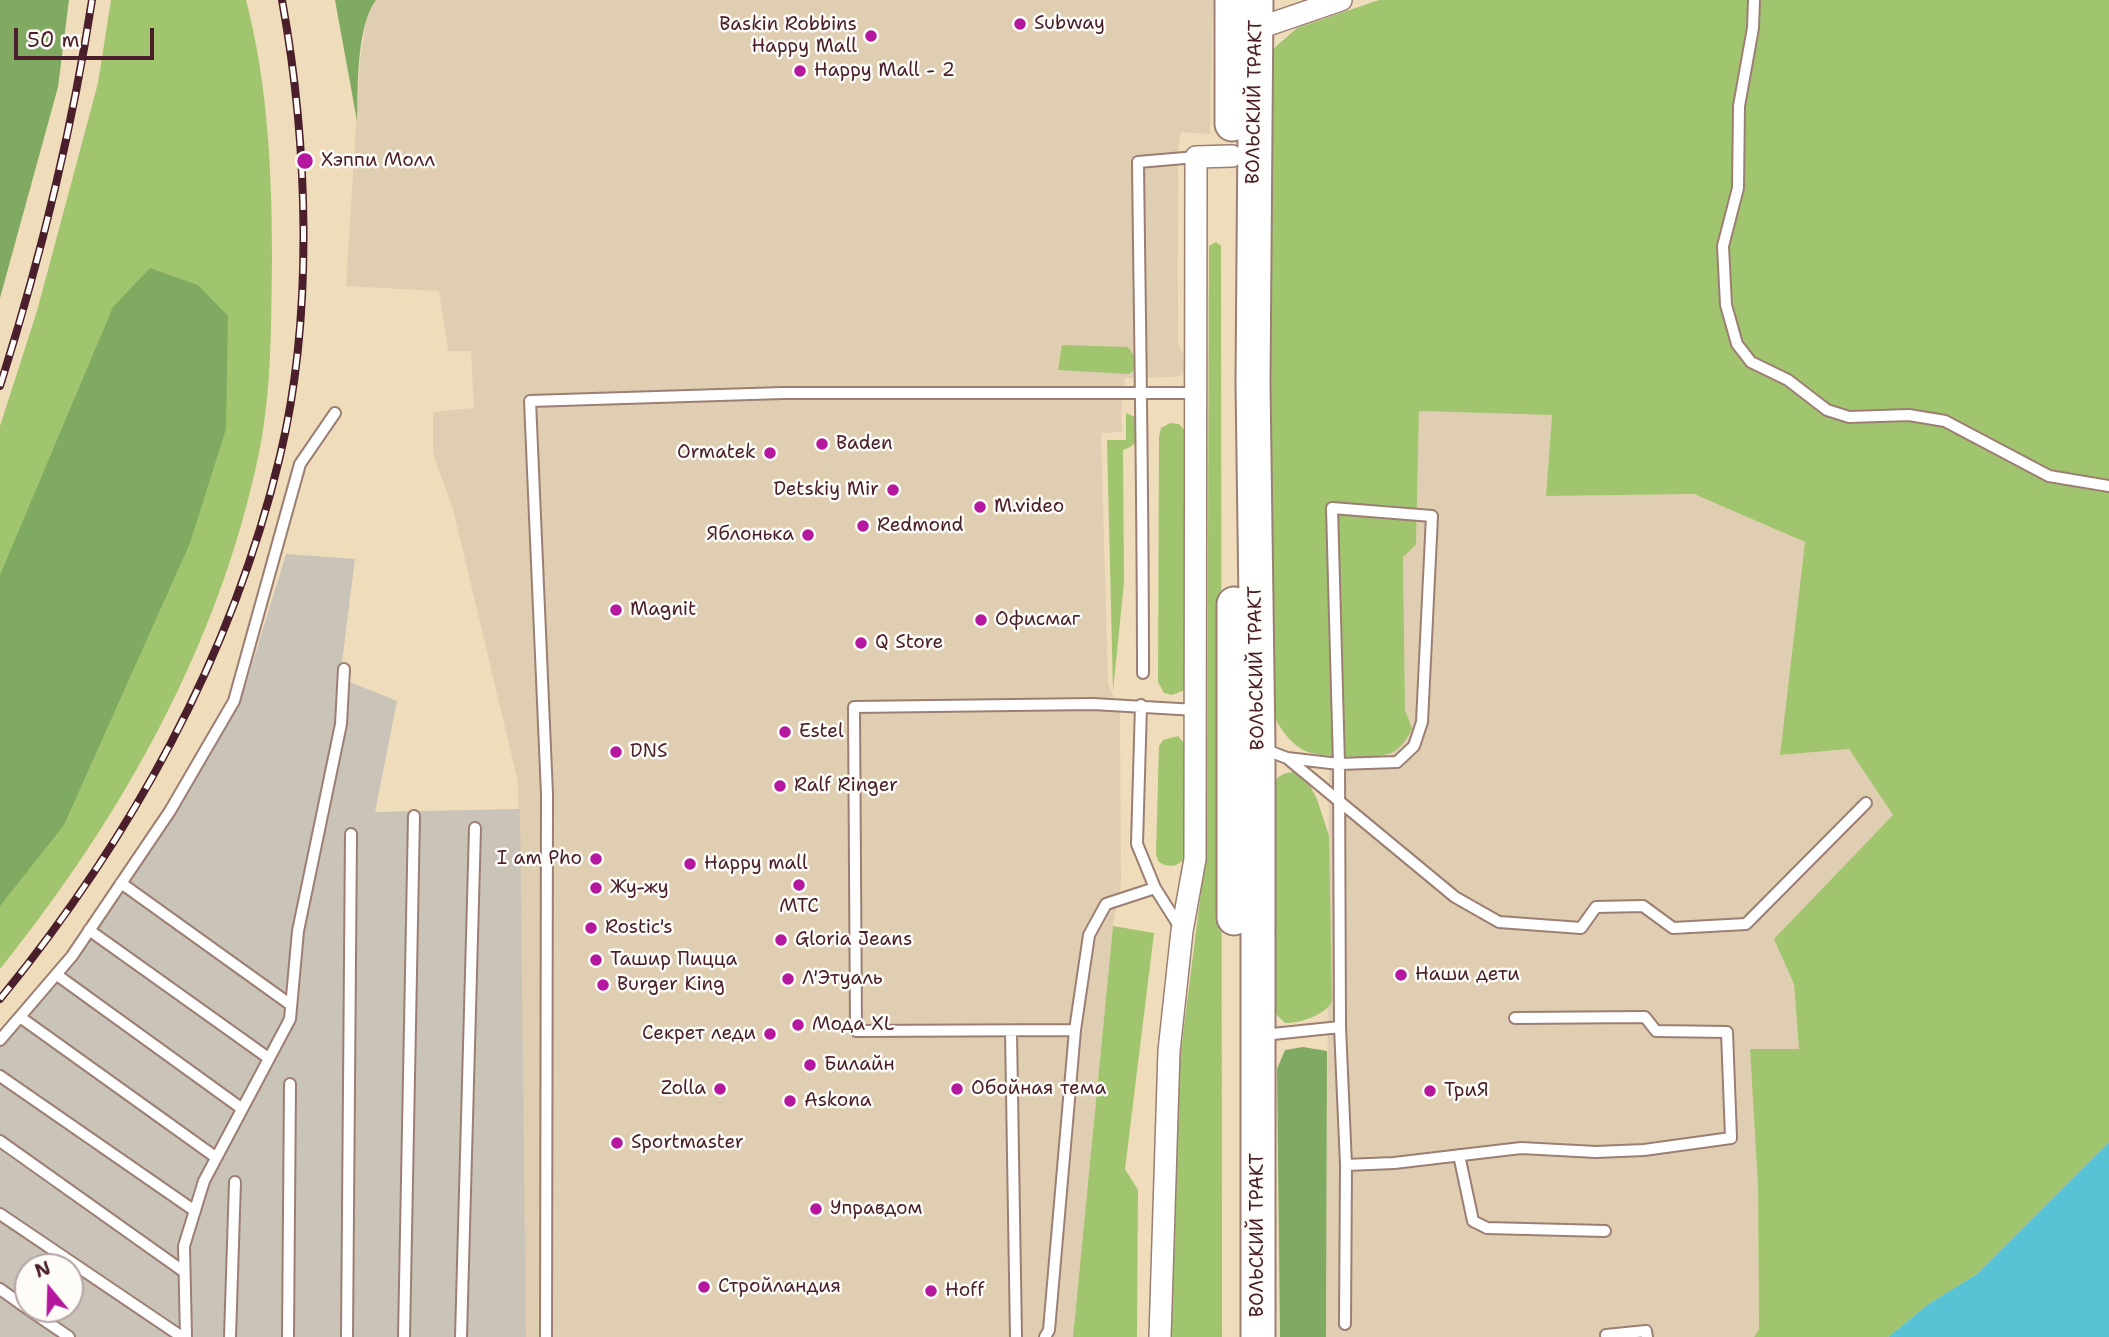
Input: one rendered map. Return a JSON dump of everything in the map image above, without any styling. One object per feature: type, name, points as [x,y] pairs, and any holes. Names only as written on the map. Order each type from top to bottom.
[{"type":"main road","name":"ВОЛЬСКИЙ ТРАКТ","points":[[1232,0],[1236,1337]]},
{"type":"main road","name":"ВОЛЬСКИЙ ТРАКТ","points":[[1256,15],[1253,383],[1273,752],[1256,1035],[1258,1337]]},
{"type":"street","points":[[1256,15],[1341,0]]},
{"type":"street","points":[[1160,1337],[1168,1051],[1182,931],[1195,859],[1196,157],[1232,156]]},
{"type":"lane","points":[[1754,0],[1753,28],[1738,106],[1738,188],[1723,246],[1726,305],[1737,344],[1751,362],[1788,380],[1827,410],[1849,417],[1909,415],[1945,421],[2049,475],[2109,486]]},
{"type":"lane","points":[[1143,673],[1143,391],[1139,310],[1138,162],[1196,157]]},
{"type":"lane","points":[[546,1337],[547,794],[530,401],[783,393],[1196,393]]},
{"type":"lane","points":[[0,1040],[57,975],[89,930],[170,811],[234,701],[300,464],[335,413]]},
{"type":"lane","points":[[1273,752],[1339,764],[1397,762],[1414,746],[1422,722],[1432,516],[1332,508],[1339,764],[1340,804],[1340,1027],[1346,1165],[1345,1324]]},
{"type":"lane","points":[[184,1337],[184,1246],[195,1211],[214,1156],[290,1019],[298,930],[341,724],[344,669]]},
{"type":"lane","points":[[1075,1030],[856,1031],[854,707],[1141,705],[1196,710]]},
{"type":"lane","points":[[1141,705],[1137,844],[1155,888],[1182,931]]},
{"type":"lane","points":[[1273,752],[1455,897],[1499,922],[1581,928],[1596,907],[1643,906],[1673,928],[1746,924],[1866,803]]},
{"type":"lane","points":[[404,1337],[414,816]]},
{"type":"lane","points":[[461,1337],[475,828]]},
{"type":"lane","points":[[347,1337],[351,834]]},
{"type":"lane","points":[[121,883],[292,1005]]},
{"type":"lane","points":[[1045,1337],[1049,1330],[1075,1030],[1089,935],[1106,904],[1155,888]]},
{"type":"lane","points":[[89,930],[267,1057]]},
{"type":"lane","points":[[57,975],[241,1108]]},
{"type":"lane","points":[[20,1017],[214,1156]]},
{"type":"lane","points":[[1346,1165],[1394,1163],[1521,1148],[1596,1152],[1643,1150],[1731,1138],[1727,1032],[1656,1031],[1645,1017],[1515,1018]]},
{"type":"lane","points":[[1256,1035],[1340,1027]]},
{"type":"lane","points":[[1011,1031],[1016,1337]]},
{"type":"lane","points":[[0,1076],[195,1211]]},
{"type":"lane","points":[[288,1337],[290,1084]]},
{"type":"lane","points":[[0,1141],[183,1271]]},
{"type":"lane","points":[[1459,1155],[1473,1221],[1487,1228],[1605,1231]]},
{"type":"lane","points":[[230,1337],[235,1182]]},
{"type":"lane","points":[[0,1214],[184,1337]]},
{"type":"lane","points":[[48,1323],[69,1337]]},
{"type":"lane","points":[[1606,1335],[1646,1331],[1647,1337]]},
{"type":"shaded area","points":[[376,0],[1213,0],[1210,134],[1181,132],[1178,149],[1178,344],[1187,360],[1186,374],[1175,377],[1125,378],[1121,411],[1122,432],[1101,433],[1108,684],[1120,711],[1121,884],[1113,926],[1073,1337],[526,1337],[518,782],[453,509],[433,454],[433,412],[474,408],[471,351],[448,351],[439,291],[346,286],[360,61],[368,10]]},
{"type":"shaded area","points":[[1419,411],[1552,415],[1546,496],[1694,494],[1805,542],[1780,755],[1849,749],[1893,815],[1775,939],[1794,984],[1799,1049],[1750,1049],[1758,1187],[1759,1329],[1754,1337],[1326,1337],[1329,756],[1389,755],[1412,728],[1405,710],[1403,557],[1416,545]]},
{"type":"shaded area","points":[[286,554],[355,559],[340,678],[397,701],[375,812],[520,809],[526,1337],[0,1337],[0,1034],[74,947],[214,739],[246,684]]},
{"type":"green space","points":[[0,0],[69,0],[58,87],[0,298]]},
{"type":"green space","points":[[111,0],[246,0],[264,96],[270,161],[271,307],[266,405],[259,453],[241,524],[219,593],[192,661],[125,790],[45,911],[0,969],[0,426],[37,311],[98,83]]},
{"type":"green space","points":[[335,0],[376,0],[369,12],[361,41],[357,121]]},
{"type":"green space","points":[[1379,0],[2109,0],[2109,1142],[1977,1274],[1930,1303],[1888,1337],[1754,1337],[1759,1329],[1758,1187],[1750,1049],[1799,1049],[1794,984],[1774,939],[1893,815],[1849,749],[1780,755],[1805,542],[1694,494],[1546,496],[1552,415],[1419,411],[1416,545],[1403,557],[1405,710],[1412,728],[1410,732],[1398,748],[1384,755],[1321,755],[1303,750],[1292,741],[1269,707],[1266,69],[1273,49],[1297,28]]},
{"type":"green space","points":[[1216,242],[1221,246],[1222,1337],[1168,1337],[1177,1082],[1207,844],[1209,246]]},
{"type":"green space","points":[[150,268],[198,285],[228,316],[226,429],[190,543],[64,825],[0,906],[0,575],[113,307]]},
{"type":"green space","points":[[1062,345],[1128,347],[1135,357],[1133,371],[1129,374],[1058,370]]},
{"type":"green space","points":[[1126,413],[1137,418],[1138,434],[1133,445],[1123,450],[1124,582],[1113,691],[1107,440],[1126,440]]},
{"type":"green space","points":[[1170,423],[1179,424],[1188,434],[1185,690],[1172,695],[1164,693],[1158,682],[1159,437],[1161,428]]},
{"type":"green space","points":[[1178,736],[1187,747],[1186,856],[1180,863],[1170,866],[1158,861],[1156,853],[1159,746],[1163,740]]},
{"type":"green space","points":[[1294,772],[1308,782],[1317,799],[1329,836],[1332,1002],[1311,1018],[1285,1023],[1274,1012],[1270,790],[1279,777]]},
{"type":"green space","points":[[1113,926],[1154,933],[1125,1169],[1138,1190],[1137,1337],[1073,1337]]},
{"type":"green space","points":[[1303,1047],[1327,1051],[1326,1337],[1280,1337],[1277,1069],[1285,1050]]},
{"type":"water","points":[[2109,1142],[2109,1337],[1888,1337],[1930,1303],[1977,1274]]},
{"type":"railway","points":[[0,386],[54,195],[92,0]]},
{"type":"railway","points":[[0,999],[92,875],[171,743],[205,674],[260,531],[291,402],[302,287],[302,170],[291,55],[282,0]]},
{"type":"place","name":"Subway","points":[[1020,24]]},
{"type":"place","name":"Baskin Robbins Happy Mall","points":[[871,36]]},
{"type":"place","name":"Happy Mall - 2","points":[[800,71]]},
{"type":"place","name":"Хэппи Молл","points":[[305,161]]},
{"type":"place","name":"Baden","points":[[822,444]]},
{"type":"place","name":"Ormatek","points":[[770,453]]},
{"type":"place","name":"Detskiy Mir","points":[[893,490]]},
{"type":"place","name":"M.video","points":[[980,507]]},
{"type":"place","name":"Redmond","points":[[863,526]]},
{"type":"place","name":"Яблонька","points":[[808,535]]},
{"type":"place","name":"Magnit","points":[[616,610]]},
{"type":"place","name":"Офисмаг","points":[[981,620]]},
{"type":"place","name":"Q Store","points":[[861,643]]},
{"type":"place","name":"Estel","points":[[785,732]]},
{"type":"place","name":"DNS","points":[[616,752]]},
{"type":"place","name":"Ralf Ringer","points":[[780,786]]},
{"type":"place","name":"I am Pho","points":[[596,859]]},
{"type":"place","name":"Happy mall","points":[[690,864]]},
{"type":"place","name":"МТС","points":[[799,885]]},
{"type":"place","name":"Жу-жу","points":[[596,888]]},
{"type":"place","name":"Rostic's","points":[[591,928]]},
{"type":"place","name":"Gloria Jeans","points":[[781,940]]},
{"type":"place","name":"Ташир Пицца","points":[[596,960]]},
{"type":"place","name":"Наши дети","points":[[1401,975]]},
{"type":"place","name":"Л'Этуаль","points":[[788,979]]},
{"type":"place","name":"Burger King","points":[[603,985]]},
{"type":"place","name":"Мода XL","points":[[798,1025]]},
{"type":"place","name":"Секрет леди","points":[[770,1034]]},
{"type":"place","name":"Билайн","points":[[810,1065]]},
{"type":"place","name":"Zolla","points":[[720,1089]]},
{"type":"place","name":"Обойная тема","points":[[957,1089]]},
{"type":"place","name":"ТриЯ","points":[[1430,1091]]},
{"type":"place","name":"Askona","points":[[790,1101]]},
{"type":"place","name":"Sportmaster","points":[[617,1143]]},
{"type":"place","name":"Управдом","points":[[816,1209]]},
{"type":"place","name":"Стройландия","points":[[704,1287]]},
{"type":"place","name":"Hoff","points":[[931,1291]]}]
